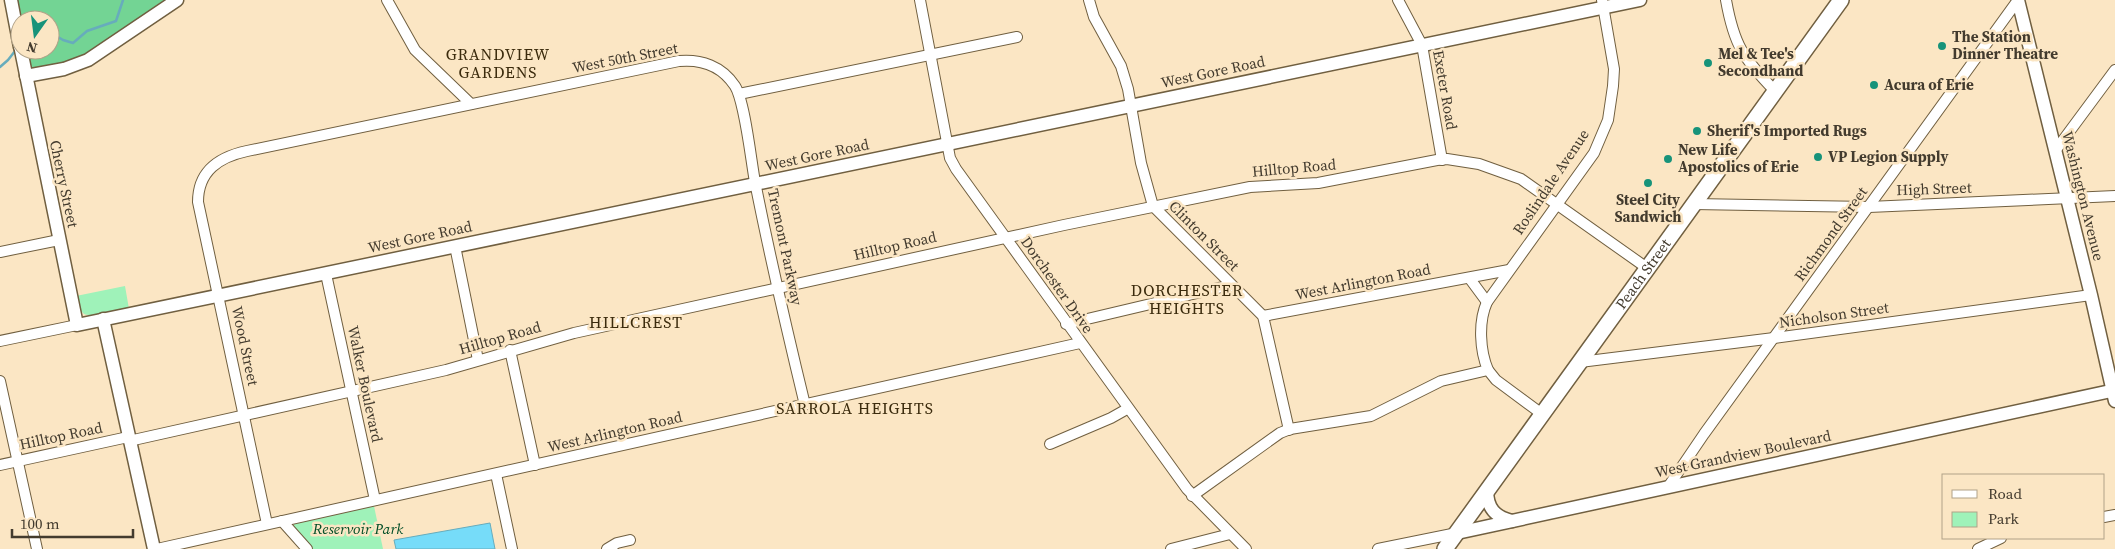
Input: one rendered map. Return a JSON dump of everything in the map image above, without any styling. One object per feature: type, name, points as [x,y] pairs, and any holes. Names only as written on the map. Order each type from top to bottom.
[{"type":"main road","name":"Peach Street","points":[[1445,549],[1841,0]]},
{"type":"street","points":[[26,76],[64,68],[88,60],[177,0]]},
{"type":"street","points":[[387,0],[415,50],[471,104]]},
{"type":"street","name":"Dorchester Drive","points":[[920,0],[950,158],[956,169],[1127,409],[1192,496],[1246,549]]},
{"type":"street","name":"Clinton Street","points":[[1088,0],[1094,17],[1121,66],[1131,106],[1141,163],[1153,206],[1263,316]]},
{"type":"street","name":"Exeter Road","points":[[1398,0],[1422,46],[1442,160]]},
{"type":"street","name":"West Gore Road","points":[[0,341],[1422,46],[1602,4],[1640,0]]},
{"type":"street","points":[[1726,0],[1732,32],[1740,48],[1753,67],[1775,91]]},
{"type":"street","name":"Washington Avenue","points":[[2018,0],[2114,394]]},
{"type":"street","name":"Richmond Street","points":[[1668,487],[1704,434],[2018,0]]},
{"type":"street","name":"Roslindale Avenue","points":[[1488,370],[1482,351],[1481,329],[1487,302],[1594,153],[1608,120],[1614,86],[1614,69],[1602,4]]},
{"type":"street","points":[[739,94],[1017,37]]},
{"type":"street","name":"Cherry Street","points":[[22,60],[77,324]]},
{"type":"street","name":"West 50th Street","points":[[205,175],[215,163],[233,154],[690,60],[702,62],[721,72],[730,80],[739,94]]},
{"type":"street","points":[[2055,151],[2115,70]]},
{"type":"street","name":"Tremont Parkway","points":[[739,94],[756,185],[805,405]]},
{"type":"street","name":"Hilltop Road","points":[[0,465],[351,392],[446,370],[574,333],[1005,237],[1250,187],[1318,183],[1442,160],[1479,164],[1510,174],[1530,185],[1648,268]]},
{"type":"street","name":"Wood Street","points":[[205,175],[198,191],[198,208],[219,296],[267,524]]},
{"type":"street","name":"High Street","points":[[1694,204],[1869,207],[2115,196]]},
{"type":"street","points":[[0,252],[59,240]]},
{"type":"street","points":[[454,246],[478,360]]},
{"type":"street","name":"West Arlington Road","points":[[1263,316],[1470,279],[1509,270]]},
{"type":"street","name":"Walker Boulevard","points":[[326,274],[375,500]]},
{"type":"street","points":[[1470,279],[1487,302]]},
{"type":"street","points":[[1066,324],[1232,285]]},
{"type":"street","name":"Nicholson Street","points":[[1580,362],[2091,295]]},
{"type":"street","points":[[1263,316],[1288,430]]},
{"type":"street","points":[[103,319],[129,439],[156,549]]},
{"type":"street","name":"West Arlington Road","points":[[156,549],[1080,343]]},
{"type":"street","points":[[510,350],[535,465]]},
{"type":"street","points":[[1192,496],[1280,433],[1366,417],[1441,381],[1488,370],[1496,380],[1542,414]]},
{"type":"street","points":[[0,381],[38,549]]},
{"type":"street","name":"West Grandview Boulevard","points":[[1378,549],[2114,394]]},
{"type":"street","points":[[1050,444],[1111,418],[1127,409]]},
{"type":"street","points":[[496,474],[512,549]]},
{"type":"street","points":[[1487,490],[1491,509],[1499,517],[1512,521]]},
{"type":"street","points":[[282,521],[307,549]]},
{"type":"street","points":[[1171,549],[1230,534]]},
{"type":"street","points":[[1978,549],[1999,539]]},
{"type":"street","points":[[607,549],[618,543],[630,540]]},
{"type":"green space","points":[[15,0],[169,0],[83,60],[30,69],[28,60],[60,60],[60,10],[18,10]]},
{"type":"green space","points":[[125,286],[129,309],[88,315],[84,314],[79,306],[76,296]]},
{"type":"green space","name":"Reservoir Park","points":[[374,506],[383,549],[313,549],[294,529],[294,524]]},
{"type":"water","points":[[490,523],[495,549],[396,549],[394,540]]},
{"type":"waterway","points":[[60,38],[73,43],[87,31],[116,21],[123,0]]},
{"type":"waterway","points":[[0,67],[10,57]]},
{"type":"place","name":"The Station Dinner Theatre","points":[[1942,46]]},
{"type":"place","name":"Mel & Tee's Secondhand","points":[[1708,63]]},
{"type":"place","name":"Acura of Erie","points":[[1874,85]]},
{"type":"place","name":"Sherif's Imported Rugs","points":[[1697,131]]},
{"type":"place","name":"VP Legion Supply","points":[[1818,157]]},
{"type":"place","name":"New Life Apostolics of Erie","points":[[1668,159]]},
{"type":"place","name":"Steel City Sandwich","points":[[1648,183]]},
{"type":"district","name":"GRANDVIEW GARDENS","points":[[498,63]]},
{"type":"district","name":"DORCHESTER HEIGHTS","points":[[1187,299]]},
{"type":"district","name":"HILLCREST","points":[[636,322]]},
{"type":"district","name":"SARROLA HEIGHTS","points":[[855,408]]}]
